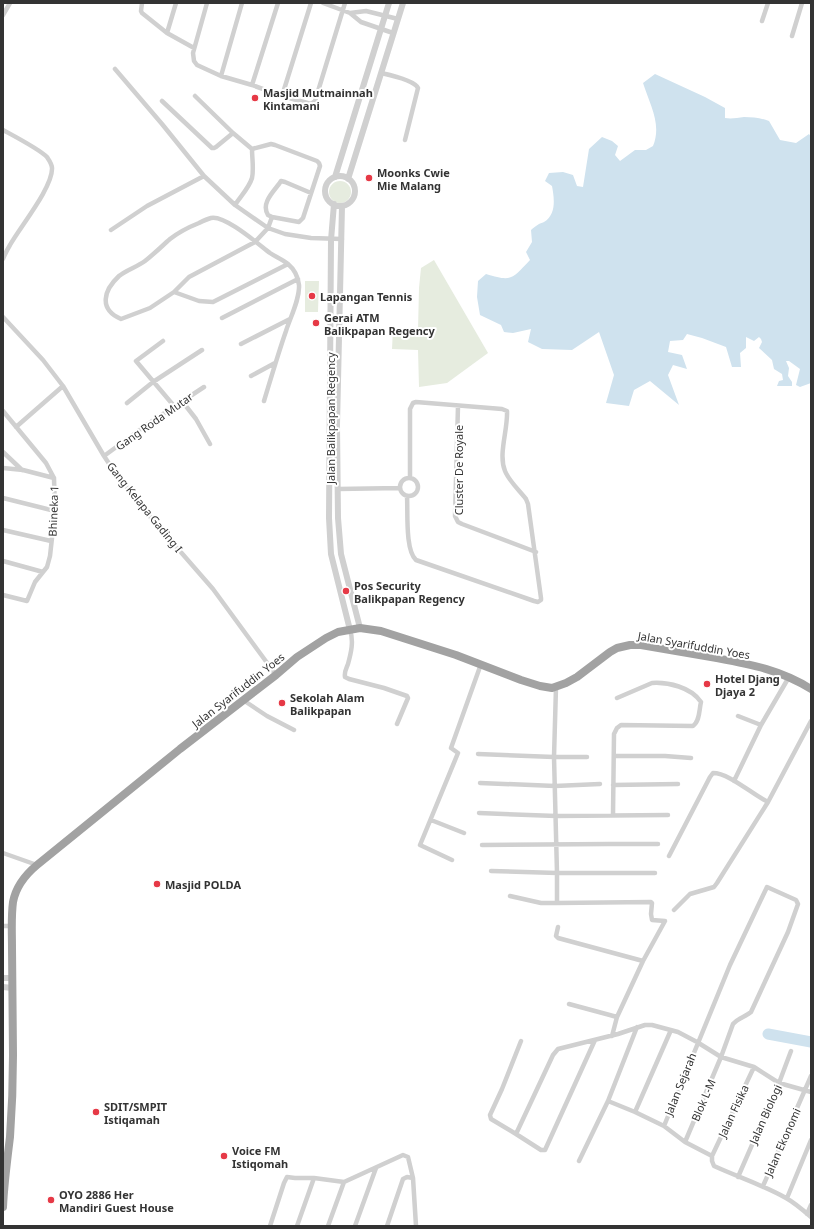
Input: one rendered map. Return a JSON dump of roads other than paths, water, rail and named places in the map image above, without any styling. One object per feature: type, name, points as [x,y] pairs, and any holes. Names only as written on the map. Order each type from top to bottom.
[{"type":"highway","name":"Jalan Syarifuddin Yoes","points":[[3,1207],[10,1136],[13,1078],[12,988],[7,978],[13,903],[15,892],[20,882],[37,864],[180,749],[297,657],[326,638],[338,632],[360,628],[381,631],[456,655],[521,680],[552,688],[578,677],[610,652],[618,648],[630,645],[641,645],[730,660],[777,672],[811,689]]},
{"type":"street","points":[[3,15],[10,3]]},
{"type":"street","points":[[142,3],[140,11],[142,13],[167,33],[194,48]]},
{"type":"street","points":[[167,33],[176,3]]},
{"type":"street","points":[[208,3],[193,53],[194,61],[198,65],[221,76],[311,104],[315,100],[345,3]]},
{"type":"street","points":[[221,76],[242,3]]},
{"type":"street","points":[[252,85],[278,3]]},
{"type":"street","points":[[282,96],[311,3]]},
{"type":"street","points":[[323,3],[350,13],[361,22],[393,33]]},
{"type":"street","name":"Jalan Balikpapan Regency","points":[[360,628],[341,554],[338,515],[338,475],[334,424],[331,240],[334,204],[328,199],[326,188],[329,182],[335,177],[389,3]]},
{"type":"street","points":[[348,178],[403,3]]},
{"type":"street","points":[[762,21],[768,3]]},
{"type":"street","points":[[792,36],[802,3]]},
{"type":"street","points":[[350,13],[366,11],[398,19]]},
{"type":"street","points":[[115,69],[204,176],[235,205],[268,228],[285,234],[331,240],[342,239]]},
{"type":"street","points":[[381,73],[417,85],[418,88],[405,140]]},
{"type":"street","points":[[195,96],[233,133],[252,149],[252,178],[235,205]]},
{"type":"street","points":[[162,101],[212,148],[216,147],[233,133]]},
{"type":"street","points":[[3,130],[41,152],[47,157],[52,168],[50,180],[44,193],[10,245],[3,259]]},
{"type":"street","points":[[252,149],[271,144],[317,161],[320,166],[303,218],[301,221],[299,222],[268,215],[265,208],[266,203],[281,182],[285,182],[311,193]]},
{"type":"street","points":[[111,230],[147,206],[204,176]]},
{"type":"street","points":[[334,204],[342,206],[350,202],[354,194],[353,185],[348,178],[335,177]]},
{"type":"street","name":"Jalan Balikpapan Regency","points":[[342,206],[342,239],[329,515],[331,554],[350,630]]},
{"type":"street","points":[[264,401],[298,293],[298,278],[288,264],[256,242],[228,223],[218,218],[210,218],[178,234],[145,261],[120,276],[108,290],[105,298],[105,304],[110,311],[121,319],[150,308],[174,292],[189,277],[256,242],[268,228],[272,217]]},
{"type":"street","points":[[174,292],[199,301],[213,302],[288,264]]},
{"type":"street","points":[[222,318],[298,278]]},
{"type":"street","name":"Gang Kelapa Gading I","points":[[3,317],[43,360],[63,386],[104,456],[122,482],[213,589],[276,675]]},
{"type":"street","points":[[242,344],[290,319]]},
{"type":"street","points":[[163,341],[136,361],[174,406]]},
{"type":"street","points":[[126,403],[153,382],[202,350]]},
{"type":"street","points":[[251,376],[275,363]]},
{"type":"street","points":[[16,427],[63,386]]},
{"type":"street","name":"Gang Roda Mutar","points":[[104,456],[204,386]]},
{"type":"street","points":[[182,402],[196,419],[210,444]]},
{"type":"street","points":[[407,496],[408,542],[412,556],[416,560],[538,602],[542,598],[528,504],[503,467],[507,411],[502,409],[413,403],[410,406],[410,478]]},
{"type":"street","name":"Cluster De Royale","points":[[458,406],[456,519],[462,524],[536,552]]},
{"type":"street","name":"Bhineka 1","points":[[3,410],[46,463],[54,478],[55,511],[50,556],[47,567],[35,582],[27,601],[3,595]]},
{"type":"street","points":[[3,452],[23,470]]},
{"type":"street","points":[[3,468],[23,470],[54,478]]},
{"type":"street","points":[[330,474],[338,475]]},
{"type":"street","points":[[410,478],[415,479],[418,483],[416,493],[412,496],[407,496],[402,493],[400,488],[403,480],[410,478]]},
{"type":"street","points":[[338,489],[400,488]]},
{"type":"street","points":[[3,498],[55,511]]},
{"type":"street","points":[[329,515],[338,515]]},
{"type":"street","points":[[3,530],[52,541]]},
{"type":"street","points":[[3,561],[43,572]]},
{"type":"street","points":[[350,630],[352,640],[345,677],[407,696],[408,698],[397,724]]},
{"type":"street","points":[[452,860],[420,845],[458,753],[451,748],[480,664]]},
{"type":"street","points":[[734,781],[761,725],[789,677]]},
{"type":"street","points":[[613,814],[614,734],[617,728],[621,726],[693,726],[697,721],[701,702],[695,694],[689,690],[657,683],[652,683],[617,698]]},
{"type":"street","points":[[556,687],[554,757],[557,903]]},
{"type":"street","points":[[243,700],[267,716],[294,730]]},
{"type":"street","points":[[738,716],[761,725]]},
{"type":"street","points":[[674,910],[690,894],[714,887],[717,884],[768,802],[811,721]]},
{"type":"street","points":[[478,754],[587,757]]},
{"type":"street","points":[[614,756],[665,756],[691,758]]},
{"type":"street","points":[[669,856],[710,777],[713,774],[716,773],[734,781],[768,802]]},
{"type":"street","points":[[480,783],[555,786],[600,784]]},
{"type":"street","points":[[614,785],[678,784]]},
{"type":"street","points":[[479,813],[556,816],[613,814],[668,815]]},
{"type":"street","points":[[431,820],[464,833]]},
{"type":"street","points":[[482,845],[658,844]]},
{"type":"street","points":[[3,853],[37,864]]},
{"type":"street","points":[[491,871],[655,873]]},
{"type":"street","name":"Jalan Sejarah","points":[[664,1126],[697,1042],[730,965],[767,888],[796,900],[798,904],[788,932],[751,1012]]},
{"type":"street","points":[[510,896],[541,903],[652,902],[652,920],[665,921],[643,961],[617,1017],[612,1036]]},
{"type":"street","points":[[3,926],[12,926]]},
{"type":"street","points":[[558,927],[556,936],[558,938],[643,961]]},
{"type":"street","points":[[3,987],[12,988]]},
{"type":"street","points":[[569,1004],[617,1017]]},
{"type":"street","name":"Blok L-M","points":[[685,1142],[722,1057],[733,1024],[737,1019],[746,1016],[751,1012]]},
{"type":"street","points":[[516,1134],[556,1050],[612,1036],[645,1025],[652,1025],[678,1032],[722,1057],[754,1067],[779,1083],[811,1092]]},
{"type":"street","points":[[579,1161],[608,1101],[637,1027]]},
{"type":"street","points":[[635,1112],[671,1030]]},
{"type":"street","points":[[521,1041],[490,1115],[491,1119],[541,1150],[545,1150],[595,1040]]},
{"type":"street","name":"Jalan Biologi","points":[[738,1177],[779,1083],[791,1051]]},
{"type":"street","name":"Jalan Fisika","points":[[712,1156],[754,1067]]},
{"type":"street","name":"Jalan Ekonomi","points":[[763,1186],[811,1076]]},
{"type":"street","points":[[608,1101],[664,1126],[685,1142],[712,1156],[714,1166],[763,1186],[787,1198],[809,1216],[811,1205]]},
{"type":"street","points":[[787,1198],[811,1140]]},
{"type":"street","points":[[270,1226],[287,1177],[314,1178],[344,1182],[403,1155],[408,1157],[413,1178],[416,1226]]},
{"type":"street","points":[[355,1226],[376,1168]]},
{"type":"street","points":[[386,1226],[403,1179],[407,1177],[413,1178]]},
{"type":"street","points":[[297,1226],[314,1178]]},
{"type":"street","points":[[328,1226],[344,1182]]},
{"type":"water","points":[[655,74],[725,108],[725,118],[751,117],[769,121],[780,140],[796,143],[809,134],[811,137],[811,383],[800,387],[796,385],[800,369],[789,361],[786,361],[789,368],[788,376],[792,382],[792,386],[777,386],[779,381],[783,380],[782,374],[774,369],[772,360],[759,348],[762,342],[759,337],[754,341],[746,337],[746,348],[740,353],[741,367],[732,367],[726,347],[687,334],[683,340],[670,341],[668,352],[682,355],[687,369],[673,365],[668,375],[679,405],[650,381],[634,390],[629,406],[606,403],[614,375],[599,332],[572,350],[542,349],[528,342],[531,329],[513,333],[504,332],[501,325],[480,315],[477,297],[478,281],[486,274],[501,278],[511,277],[530,260],[526,252],[532,242],[531,230],[548,219],[553,210],[554,200],[552,186],[545,181],[549,173],[563,172],[573,175],[577,186],[583,187],[589,149],[602,137],[612,141],[618,146],[615,155],[620,161],[635,150],[646,150],[653,146],[656,122],[643,83]]},
{"type":"waterway","points":[[768,1034],[811,1042]]},
{"type":"place","name":"Masjid Mutmainnah Kintamani","points":[[255,98]]},
{"type":"place","name":"Moonks Cwie Mie Malang","points":[[369,178]]},
{"type":"place","name":"Lapangan Tennis","points":[[312,296]]},
{"type":"place","name":"Gerai ATM Balikpapan Regency","points":[[316,323]]},
{"type":"place","name":"Pos Security Balikpapan Regency","points":[[346,591]]},
{"type":"place","name":"Hotel Djang Djaya 2","points":[[707,684]]},
{"type":"place","name":"Sekolah Alam Balikpapan","points":[[282,703]]},
{"type":"place","name":"Masjid POLDA","points":[[157,884]]},
{"type":"place","name":"SDIT/SMPIT Istiqamah","points":[[96,1112]]},
{"type":"place","name":"Voice FM Istiqomah","points":[[224,1156]]},
{"type":"place","name":"OYO 2886 Her Mandiri Guest House","points":[[51,1200]]}]
